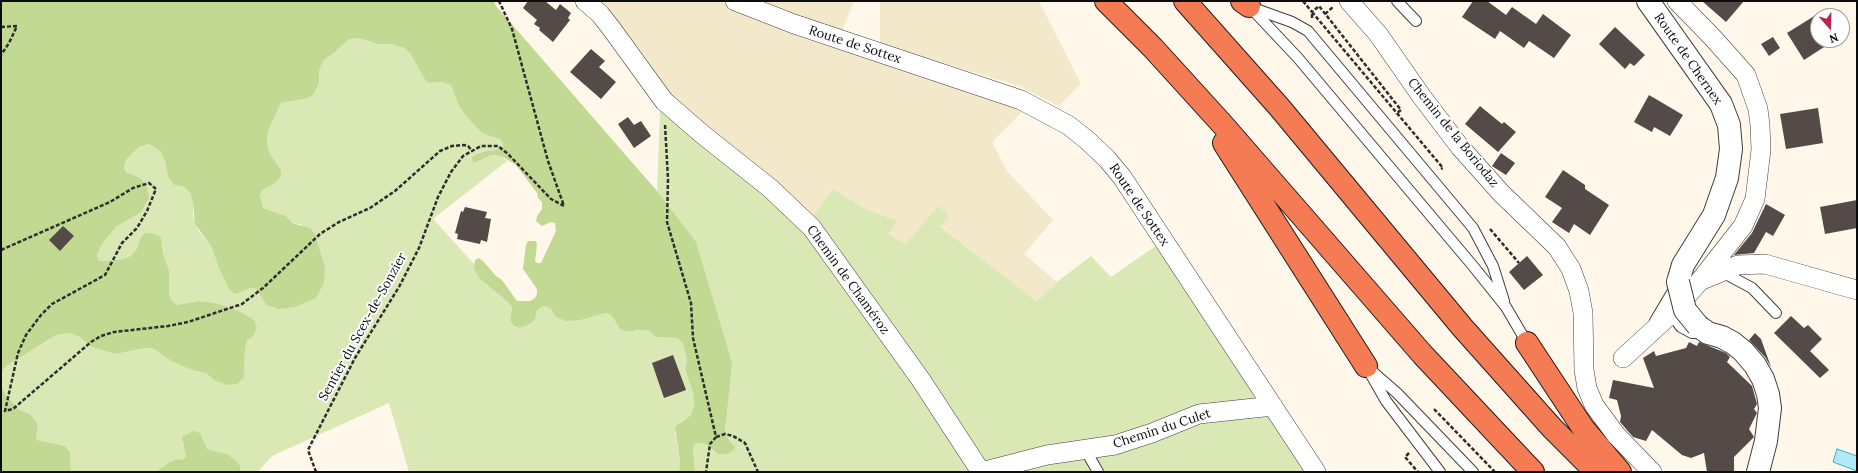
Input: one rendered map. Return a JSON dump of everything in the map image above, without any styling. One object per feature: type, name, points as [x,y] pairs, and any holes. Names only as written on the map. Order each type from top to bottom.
[{"type":"highway","points":[[1106,1],[1189,88],[1423,355],[1533,472]]},
{"type":"highway","points":[[1185,1],[1280,108],[1462,327],[1547,422],[1596,472]]},
{"type":"highway","points":[[1189,88],[1366,366]]},
{"type":"highway","points":[[1527,343],[1584,428],[1620,472]]},
{"type":"street","points":[[585,1],[600,14],[664,101]]},
{"type":"street","name":"Route de Sottex","points":[[734,1],[788,22],[1021,100],[1068,125],[1107,159],[1122,177],[1316,472]]},
{"type":"street","name":"Chemin de la Boriodaz","points":[[1349,1],[1378,34],[1422,97],[1460,147],[1501,193],[1557,247],[1571,269],[1579,291],[1583,313],[1584,370],[1587,388],[1594,405],[1616,435],[1652,472]]},
{"type":"street","name":"Route de Chernex","points":[[1648,1],[1720,104],[1729,125],[1731,149],[1727,178],[1714,215],[1683,265],[1689,282]]},
{"type":"street","points":[[1676,1],[1713,38],[1746,75],[1758,109],[1760,125],[1760,150],[1755,200],[1743,226],[1680,293],[1685,310],[1703,330],[1722,337],[1743,351],[1755,365],[1763,379],[1768,394],[1770,408],[1766,441],[1758,472]]},
{"type":"street","name":"Chemin de Chaméroz","points":[[664,101],[702,134],[770,188],[812,228],[921,380],[981,472]]},
{"type":"street","points":[[1623,358],[1671,314],[1689,282],[1722,272],[1738,265],[1765,264],[1857,290]]},
{"type":"street","name":"Chemin du Culet","points":[[981,472],[1047,455],[1115,446],[1152,434],[1199,414],[1273,406]]},
{"type":"lane","points":[[1397,1],[1416,21]]},
{"type":"lane","points":[[1245,3],[1305,28],[1473,228],[1493,266],[1506,307]]},
{"type":"lane","points":[[1245,3],[1304,64],[1506,307],[1527,343]]},
{"type":"lane","points":[[1722,272],[1752,288],[1776,314]]},
{"type":"lane","points":[[1653,330],[1651,327],[1689,282]]},
{"type":"lane","points":[[1671,314],[1681,327],[1692,333],[1703,330]]},
{"type":"lane","points":[[1366,366],[1386,401],[1440,472]]},
{"type":"lane","points":[[1366,366],[1397,393],[1473,472]]},
{"type":"lane","points":[[1085,450],[1098,472]]},
{"type":"path","name":"Sentier du Scex-de-Sonzier","points":[[316,472],[308,450],[355,358],[399,287],[418,248],[438,197],[450,172],[463,156],[481,146],[498,146],[508,154],[551,199],[564,206],[548,162],[512,29],[499,1]]},
{"type":"path","points":[[1303,1],[1312,12],[1319,6],[1401,110],[1385,122]]},
{"type":"path","points":[[1,27],[17,26],[9,43],[1,55]]},
{"type":"path","points":[[664,101],[668,179],[667,222],[691,303],[693,338],[716,437]]},
{"type":"path","points":[[1,250],[110,202],[143,184],[150,183],[154,185],[156,189],[148,211],[137,228],[122,243],[105,275],[52,304],[41,315],[26,335],[18,353],[5,411],[13,409],[101,336],[114,332],[168,326],[188,322],[242,304],[263,288],[320,234],[339,222],[376,204],[411,178],[440,151],[452,146],[464,145],[468,146],[472,151]]},
{"type":"path","points":[[706,472],[710,444],[716,437],[725,434],[734,436],[745,443],[758,472]]},
{"type":"shaded area","points":[[599,1],[719,1],[748,17],[808,40],[911,70],[1026,108],[992,142],[1007,171],[1053,220],[1024,254],[1057,282],[1037,303],[940,225],[906,244],[889,234],[897,221],[864,208],[834,190],[810,220],[666,88],[641,51],[607,8]]},
{"type":"shaded area","points":[[764,1],[854,1],[841,33]]},
{"type":"shaded area","points":[[880,1],[1039,1],[1081,84],[1059,106],[1019,86],[880,44]]},
{"type":"green space","points":[[1,1],[494,1],[496,6],[657,191],[696,242],[732,363],[725,430],[727,437],[735,447],[734,450],[727,454],[718,454],[705,444],[695,444],[693,449],[695,472],[679,472],[680,462],[675,427],[691,415],[694,406],[693,393],[685,369],[687,361],[683,343],[677,338],[655,337],[650,331],[639,330],[628,332],[621,330],[611,315],[606,313],[581,320],[566,321],[556,317],[551,309],[544,306],[537,310],[535,320],[526,326],[519,328],[514,326],[510,321],[512,308],[509,303],[479,278],[474,268],[475,260],[479,258],[483,261],[496,276],[502,280],[517,301],[530,301],[535,298],[537,289],[523,269],[526,245],[528,241],[536,241],[535,261],[537,263],[541,263],[556,231],[555,223],[551,222],[542,226],[536,221],[537,216],[542,209],[542,202],[516,165],[501,156],[492,155],[473,162],[472,157],[477,154],[503,147],[503,143],[500,139],[489,136],[480,131],[467,117],[458,104],[451,85],[442,82],[429,83],[425,80],[410,53],[404,48],[391,44],[378,44],[359,38],[349,39],[324,60],[319,71],[319,83],[313,95],[304,99],[281,103],[268,131],[267,143],[269,152],[281,170],[281,176],[275,183],[262,190],[260,196],[263,208],[286,216],[292,223],[310,228],[315,234],[325,267],[324,283],[316,298],[295,307],[279,309],[267,305],[256,289],[251,288],[235,294],[229,289],[211,246],[195,224],[193,203],[190,193],[184,187],[174,185],[168,177],[165,161],[160,151],[149,144],[139,147],[126,160],[124,167],[126,172],[140,178],[147,187],[149,198],[141,212],[117,226],[102,244],[97,255],[99,261],[118,260],[129,257],[136,250],[141,237],[145,233],[151,233],[161,237],[164,257],[169,270],[169,294],[171,300],[177,305],[199,301],[219,304],[241,312],[254,320],[257,328],[253,336],[247,341],[245,349],[244,377],[237,384],[227,385],[215,381],[206,373],[192,370],[172,361],[154,349],[145,348],[116,354],[92,347],[80,337],[69,333],[56,335],[5,367],[1,373]]},
{"type":"green space","points":[[359,38],[378,44],[391,44],[404,48],[410,53],[425,80],[429,83],[442,82],[451,85],[458,104],[489,136],[500,139],[503,143],[503,146],[487,151],[476,162],[492,155],[501,156],[507,161],[433,219],[474,264],[474,268],[479,278],[509,303],[512,308],[510,321],[514,326],[519,328],[535,320],[537,310],[544,306],[551,309],[556,317],[581,320],[606,313],[611,315],[621,330],[628,332],[639,330],[650,331],[655,337],[677,338],[683,343],[687,361],[685,369],[693,393],[694,406],[691,415],[681,422],[675,432],[680,462],[679,472],[409,472],[389,403],[272,456],[258,472],[240,472],[227,454],[207,449],[204,443],[182,443],[186,449],[186,457],[182,460],[176,459],[155,472],[71,472],[70,452],[65,446],[37,440],[36,436],[38,427],[30,414],[19,410],[4,392],[1,384],[1,373],[5,367],[56,335],[69,333],[80,337],[92,347],[116,354],[145,348],[154,349],[192,370],[206,373],[215,381],[227,385],[244,377],[245,349],[247,341],[253,336],[254,320],[241,312],[199,301],[177,305],[171,300],[169,294],[169,270],[164,257],[163,244],[141,237],[136,250],[129,257],[118,260],[99,261],[97,255],[102,244],[117,226],[127,219],[140,178],[126,172],[124,167],[126,160],[139,147],[149,144],[160,151],[165,161],[168,177],[174,185],[184,187],[190,193],[193,203],[193,216],[198,230],[211,246],[219,268],[244,291],[251,288],[256,289],[325,267],[315,234],[300,224],[292,223],[286,216],[263,208],[260,196],[262,189],[275,183],[281,170],[269,152],[267,143],[268,131],[281,103],[304,99],[319,83],[319,71],[324,60],[349,39]]},
{"type":"green space","points":[[666,88],[810,220],[833,189],[864,208],[897,221],[889,234],[906,244],[938,206],[949,216],[940,226],[1037,302],[1057,282],[1091,256],[1111,277],[1157,245],[1305,472],[695,472],[693,449],[695,444],[705,444],[713,451],[731,441],[727,437],[725,430],[726,425],[657,191],[660,111]]},
{"type":"green space","points":[[1,384],[4,392],[19,410],[30,414],[35,420],[38,427],[36,436],[37,440],[65,446],[70,452],[71,472],[1,472]]},
{"type":"green space","points":[[193,431],[200,433],[207,449],[227,454],[236,461],[240,466],[240,472],[155,472],[176,459],[182,460],[186,457],[182,437]]},
{"type":"water","points":[[1837,449],[1857,456],[1857,471],[1833,462]]},
{"type":"building","points":[[528,1],[545,1],[556,10],[560,4],[571,13],[568,18],[570,20],[553,42],[539,30],[540,28],[534,24],[537,20],[523,8]]},
{"type":"building","points":[[1473,1],[1487,1],[1506,15],[1512,7],[1536,24],[1543,14],[1571,35],[1554,58],[1529,41],[1524,48],[1500,31],[1495,39],[1462,17]]},
{"type":"building","points":[[1702,1],[1744,1],[1726,22]]},
{"type":"building","points":[[1810,19],[1810,48],[1823,48],[1804,60],[1787,33]]},
{"type":"building","points":[[1615,27],[1645,55],[1634,66],[1630,63],[1625,69],[1599,44]]},
{"type":"building","points":[[1773,37],[1780,48],[1769,56],[1761,44]]},
{"type":"building","points":[[591,49],[605,61],[599,67],[616,82],[601,99],[570,72]]},
{"type":"building","points":[[1649,95],[1683,115],[1670,136],[1654,127],[1652,132],[1634,122]]},
{"type":"building","points":[[1480,106],[1502,124],[1504,122],[1516,132],[1498,152],[1465,124]]},
{"type":"building","points":[[1818,108],[1823,143],[1786,149],[1780,114]]},
{"type":"building","points":[[628,117],[634,125],[641,121],[651,136],[634,148],[618,124]]},
{"type":"building","points":[[1501,153],[1515,163],[1506,175],[1492,166]]},
{"type":"building","points":[[1563,170],[1585,185],[1585,189],[1609,205],[1590,235],[1574,224],[1569,233],[1552,222],[1562,208],[1545,197]]},
{"type":"building","points":[[1857,200],[1857,228],[1825,234],[1820,207]]},
{"type":"building","points":[[1766,204],[1785,215],[1773,236],[1766,232],[1754,253],[1734,255],[1752,233]]},
{"type":"building","points":[[465,207],[487,212],[485,218],[491,219],[487,242],[481,240],[480,244],[457,239],[458,234],[455,233],[461,211],[463,212]]},
{"type":"building","points":[[63,226],[74,236],[60,251],[49,240]]},
{"type":"building","points":[[1527,256],[1543,275],[1524,290],[1509,272]]},
{"type":"building","points":[[1791,316],[1804,328],[1808,325],[1822,339],[1810,351],[1829,370],[1820,378],[1774,333]]},
{"type":"building","points":[[1755,333],[1761,339],[1771,367],[1765,357],[1749,340]]},
{"type":"building","points":[[1689,342],[1697,346],[1699,342],[1726,353],[1730,357],[1727,362],[1752,386],[1757,404],[1754,409],[1757,413],[1749,429],[1754,437],[1734,457],[1734,472],[1707,472],[1704,453],[1691,458],[1682,455],[1652,430],[1646,441],[1633,437],[1620,422],[1621,416],[1617,400],[1609,398],[1613,380],[1654,388],[1643,358],[1654,351],[1656,356],[1686,348]]},
{"type":"building","points":[[673,355],[686,390],[664,398],[652,363]]}]
